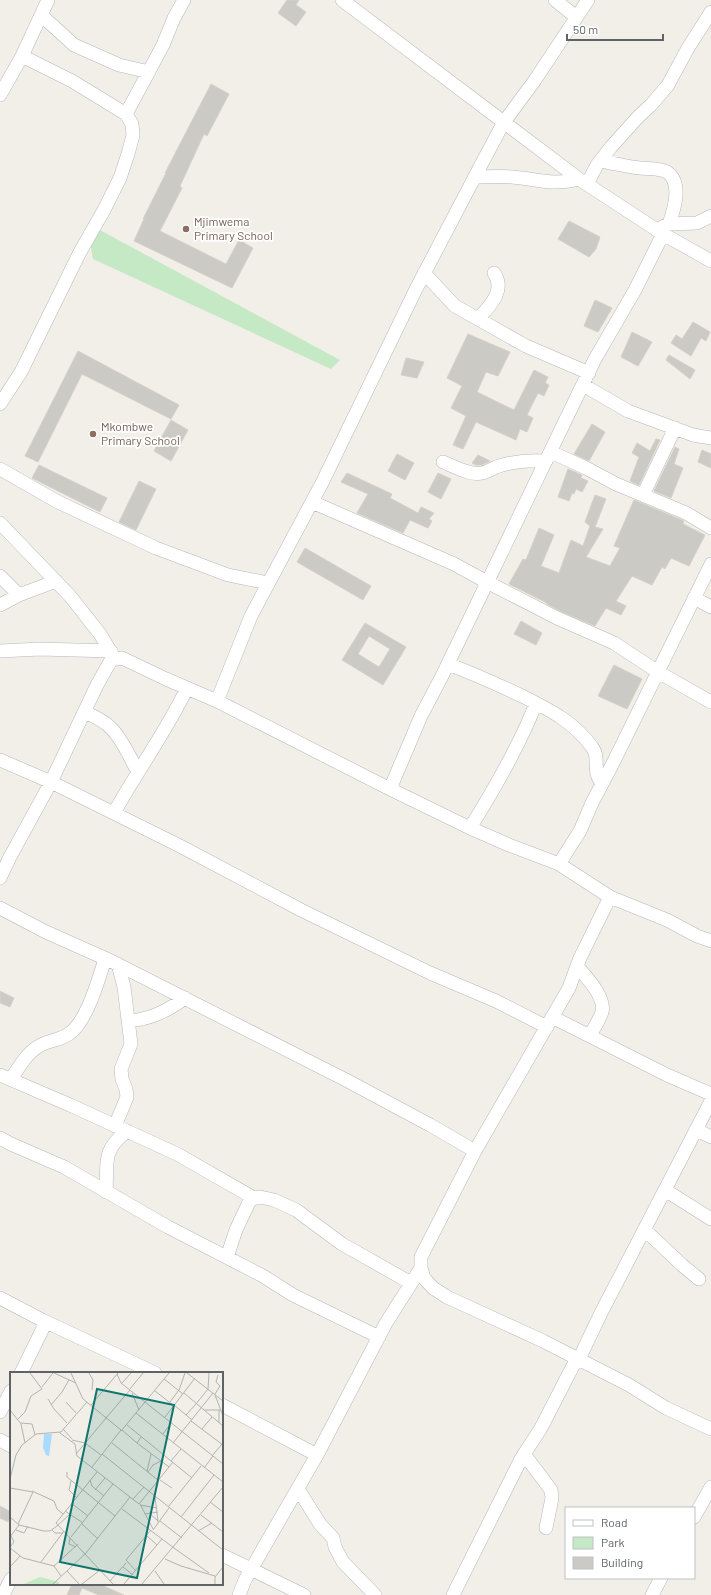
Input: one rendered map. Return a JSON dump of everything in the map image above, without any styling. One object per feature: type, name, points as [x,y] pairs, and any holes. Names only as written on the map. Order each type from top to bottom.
[{"type":"street","points":[[0,95],[22,56],[48,0]]},
{"type":"street","points":[[126,114],[149,72],[184,0]]},
{"type":"street","points":[[555,0],[576,17]]},
{"type":"street","points":[[217,701],[251,616],[312,502],[424,273],[504,122],[535,80],[588,0]]},
{"type":"street","points":[[347,1],[583,182],[711,261]]},
{"type":"street","points":[[475,177],[512,177],[547,183],[583,182],[638,117],[651,105],[668,85],[688,48],[711,12]]},
{"type":"street","points":[[41,15],[74,44],[119,65],[149,72]]},
{"type":"street","points":[[2,396],[21,372],[80,252],[104,210],[120,178],[133,136],[132,124],[126,114],[72,81],[22,56]]},
{"type":"street","points":[[390,789],[421,716],[448,664],[583,385],[635,290],[675,206],[676,195],[672,177],[667,172],[600,161]]},
{"type":"street","points":[[663,230],[697,223],[711,216]]},
{"type":"street","points":[[424,273],[455,306],[526,346],[589,373]]},
{"type":"street","points":[[478,319],[494,300],[499,290],[499,282],[494,273]]},
{"type":"street","points":[[583,385],[628,410],[675,428],[711,438]]},
{"type":"street","points":[[643,495],[675,428]]},
{"type":"street","points":[[443,462],[470,473],[481,474],[496,467],[520,461],[548,457],[586,468],[616,484],[686,513],[711,528]]},
{"type":"street","points":[[0,469],[58,502],[156,548],[228,575],[268,583]]},
{"type":"street","points":[[312,502],[448,561],[557,618],[614,643],[658,672],[711,702]]},
{"type":"street","points":[[0,523],[75,601],[100,634],[113,655]]},
{"type":"street","points":[[559,864],[580,831],[602,783],[711,564]]},
{"type":"street","points":[[0,576],[19,595]]},
{"type":"street","points":[[0,605],[19,595],[56,582]]},
{"type":"street","points":[[694,598],[711,607]]},
{"type":"street","points":[[0,651],[40,649],[113,655],[129,660],[217,701],[470,828],[559,864],[610,897],[667,920],[697,936],[711,941]]},
{"type":"street","points":[[0,878],[51,782],[113,655]]},
{"type":"street","points":[[448,664],[490,680],[550,710],[571,724],[586,739],[595,751],[596,774],[602,783]]},
{"type":"street","points":[[114,814],[176,711],[187,688]]},
{"type":"street","points":[[470,828],[494,789],[522,735],[536,703]]},
{"type":"street","points":[[84,712],[98,718],[112,728],[138,772]]},
{"type":"street","points":[[0,760],[51,782],[308,913],[430,973],[550,1022],[590,1035],[667,1075],[711,1094]]},
{"type":"street","points":[[239,1595],[252,1569],[317,1455],[379,1337],[420,1268],[421,1257],[475,1151],[569,988],[610,897]]},
{"type":"street","points":[[0,908],[46,932],[118,964],[346,1080],[475,1151]]},
{"type":"street","points":[[105,958],[96,989],[83,1016],[71,1033],[59,1039],[42,1044],[31,1051],[4,1078],[177,1154],[254,1198]]},
{"type":"street","points":[[115,1126],[127,1097],[121,1069],[131,1044],[124,987],[118,964]]},
{"type":"street","points":[[578,966],[598,993],[601,1002],[602,1011],[590,1035]]},
{"type":"street","points":[[129,1021],[152,1017],[164,1012],[184,998]]},
{"type":"street","points":[[453,1595],[524,1454],[542,1428],[711,1101]]},
{"type":"street","points":[[697,1130],[711,1137]]},
{"type":"street","points":[[106,1192],[108,1152],[116,1140],[127,1131]]},
{"type":"street","points":[[0,1138],[64,1167],[168,1227],[263,1276],[293,1294],[379,1337]]},
{"type":"street","points":[[665,1190],[711,1219]]},
{"type":"street","points":[[227,1257],[242,1215],[250,1200],[260,1197],[274,1200],[296,1210],[342,1244],[412,1283]]},
{"type":"street","points":[[645,1230],[699,1279]]},
{"type":"street","points":[[420,1268],[424,1278],[433,1288],[447,1296],[543,1340],[629,1385],[666,1408],[711,1429]]},
{"type":"street","points":[[0,1298],[46,1322],[153,1372]]},
{"type":"street","points":[[21,1372],[46,1322]]},
{"type":"street","points":[[223,1406],[317,1455]]},
{"type":"street","points":[[0,1440],[10,1445]]},
{"type":"street","points":[[524,1454],[551,1490],[552,1498],[546,1528]]},
{"type":"street","points":[[695,1515],[711,1487]]},
{"type":"street","points":[[298,1489],[320,1524],[333,1538],[335,1547],[343,1562],[375,1595]]},
{"type":"street","points":[[223,1555],[304,1595]]},
{"type":"street","points":[[652,1595],[660,1579]]},
{"type":"street","points":[[3,1595],[10,1581]]},
{"type":"green space","points":[[98,229],[340,360],[331,369],[93,259],[90,241]]},
{"type":"building","points":[[287,0],[299,0],[296,5],[306,12],[296,26],[278,13]]},
{"type":"building","points":[[211,84],[229,94],[207,136],[204,134],[180,186],[182,188],[160,231],[226,264],[239,240],[253,248],[232,288],[134,241],[165,173]]},
{"type":"building","points":[[569,221],[600,237],[596,249],[589,257],[558,239]]},
{"type":"building","points":[[595,300],[612,308],[598,332],[584,326]]},
{"type":"building","points":[[693,322],[710,332],[706,341],[701,338],[691,356],[671,343],[676,335],[682,339]]},
{"type":"building","points":[[632,332],[652,342],[638,366],[621,357]]},
{"type":"building","points":[[468,334],[510,352],[498,376],[486,372],[477,392],[514,410],[534,370],[548,377],[545,383],[549,385],[544,396],[538,393],[527,415],[533,418],[527,432],[520,429],[516,440],[476,422],[463,449],[453,445],[466,416],[451,408],[462,386],[447,378]]},
{"type":"building","points":[[78,351],[179,405],[171,419],[82,374],[38,462],[25,456]]},
{"type":"building","points":[[669,355],[695,370],[690,379],[666,360]]},
{"type":"building","points":[[406,358],[424,362],[417,378],[401,375]]},
{"type":"building","points":[[171,420],[188,430],[171,461],[154,451]]},
{"type":"building","points":[[592,424],[605,432],[589,461],[574,454]]},
{"type":"building","points":[[656,439],[660,440],[639,485],[630,481],[639,457],[632,453],[637,443],[650,451]]},
{"type":"building","points":[[675,447],[679,449],[674,464],[683,468],[671,498],[654,491]]},
{"type":"building","points":[[702,450],[711,454],[711,468],[698,462]]},
{"type":"building","points":[[397,454],[414,463],[405,480],[388,471]]},
{"type":"building","points":[[478,455],[490,461],[482,465],[472,463]]},
{"type":"building","points":[[39,465],[107,498],[100,512],[32,478]]},
{"type":"building","points":[[568,469],[582,475],[581,478],[588,481],[582,492],[576,489],[574,494],[572,493],[569,501],[558,497]]},
{"type":"building","points":[[347,473],[392,494],[390,498],[418,513],[421,507],[434,513],[429,519],[432,521],[428,528],[410,520],[403,533],[357,513],[368,494],[341,482]]},
{"type":"building","points":[[438,473],[451,479],[441,499],[428,492]]},
{"type":"building","points":[[139,481],[156,489],[136,530],[119,522]]},
{"type":"building","points":[[595,495],[606,499],[595,527],[603,529],[586,557],[610,566],[620,548],[614,546],[634,500],[682,520],[684,521],[683,524],[705,535],[689,566],[671,558],[665,569],[662,567],[652,585],[632,576],[616,601],[626,606],[621,615],[606,608],[595,626],[560,611],[509,584],[523,559],[526,560],[539,528],[554,535],[541,566],[559,573],[571,540],[583,546],[590,526],[585,522]]},
{"type":"building","points":[[305,548],[371,586],[363,600],[297,562]]},
{"type":"building","points":[[521,621],[542,633],[536,645],[514,634]]},
{"type":"building","points":[[365,623],[406,647],[383,685],[342,660]],"holes":[[[369,636],[390,649],[379,667],[358,654]]]},
{"type":"building","points":[[614,665],[642,679],[627,709],[598,696]]},
{"type":"building","points":[[0,991],[14,998],[10,1007],[0,1003]]},
{"type":"building","points":[[0,1506],[10,1511],[10,1518],[8,1522],[0,1518]]},
{"type":"building","points":[[72,1585],[101,1585],[124,1595],[99,1595],[82,1588],[79,1595],[67,1595]]},
{"type":"place","name":"Mjimwema Primary School","points":[[186,229]]},
{"type":"place","name":"Mkombwe Primary School","points":[[93,434]]}]
